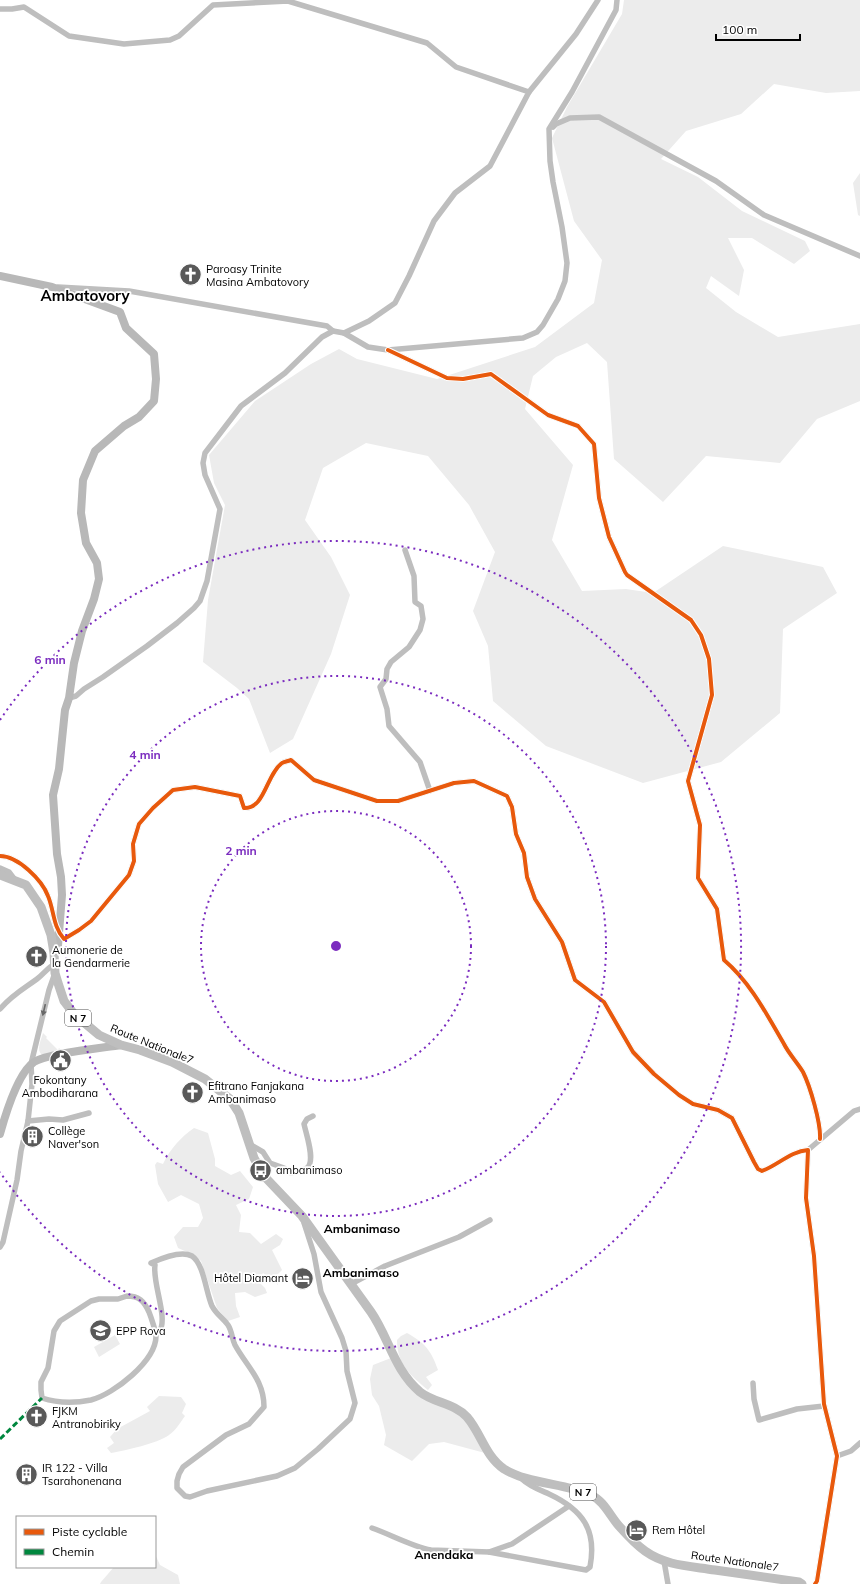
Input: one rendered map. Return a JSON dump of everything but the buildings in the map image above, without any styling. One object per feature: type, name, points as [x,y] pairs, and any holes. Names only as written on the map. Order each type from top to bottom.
[{"type":"main road","name":"N 7","points":[[0,875],[26,885],[42,907],[54,934],[55,969]]},
{"type":"main road","name":"Route Nationale7","points":[[55,969],[64,1001],[74,1014],[99,1035],[122,1045],[172,1062],[205,1079],[230,1099],[239,1113],[257,1165],[264,1176],[302,1216],[379,1323],[394,1360],[404,1374],[413,1385],[428,1397],[452,1406],[462,1412],[471,1422],[494,1461],[505,1469],[520,1475]]},
{"type":"main road","name":"N 7","points":[[520,1475],[591,1495],[602,1504],[633,1541],[652,1556],[664,1561]]},
{"type":"main road","name":"Route Nationale7","points":[[664,1561],[687,1567],[706,1568],[798,1582],[802,1584]]},
{"type":"street","points":[[344,333],[369,321],[395,303],[434,221],[455,193],[490,166],[529,92],[576,34],[598,0]]},
{"type":"street","points":[[52,287],[129,290],[327,326],[334,331],[344,333],[368,347],[388,350],[523,338],[537,332],[543,326],[558,299],[565,281],[567,263],[550,161],[549,130],[572,92],[616,10],[617,0]]},
{"type":"street","points":[[0,9],[24,7],[69,36],[124,44],[170,40],[179,36],[213,5],[288,1],[427,43],[456,67],[529,92]]},
{"type":"street","points":[[549,130],[556,124],[570,118],[599,117],[716,181],[764,215],[860,256]]},
{"type":"street","points":[[0,276],[52,287],[120,312],[126,328],[154,354],[156,379],[154,401],[139,417],[124,426],[95,451],[83,480],[81,513],[86,543],[97,563],[99,579],[94,599],[82,631],[74,663],[69,698],[65,710],[59,769],[53,795],[57,854],[62,895],[54,934]]},
{"type":"street","points":[[69,698],[76,696],[147,646],[177,623],[200,601],[207,581],[220,509],[205,475],[203,463],[205,452],[241,406],[285,373],[322,337],[334,331]]},
{"type":"street","points":[[388,350],[447,378],[463,379],[491,374],[548,415],[578,426],[594,444],[599,498],[609,537],[624,572],[691,620],[701,635],[709,659],[712,695],[688,781],[700,826],[698,878],[717,909],[724,960],[736,970],[766,1012],[785,1046],[803,1073],[821,1128],[820,1139]]},
{"type":"street","points":[[405,550],[414,576],[415,602],[421,606],[423,619],[420,630],[414,640],[405,651],[391,662],[387,669],[386,679],[380,688],[387,709],[389,726],[420,762],[430,791]]},
{"type":"street","points":[[54,934],[64,939],[91,921],[101,909],[129,875],[134,861],[133,844],[139,824],[153,808],[173,790],[195,787],[240,796],[244,808],[251,809],[258,804],[272,774],[282,763],[291,760],[314,780],[377,801],[398,801],[454,783],[474,781],[507,796],[512,807],[516,834],[524,853],[527,877],[535,899],[562,942],[575,980],[604,1002],[633,1052],[654,1074],[679,1095],[693,1104],[718,1110],[732,1118],[758,1169],[762,1171],[771,1168],[797,1152],[808,1150],[854,1111],[860,1109]]},
{"type":"street","points":[[0,856],[20,863],[35,876],[48,895],[54,934]]},
{"type":"street","points":[[0,868],[9,872],[16,880]]},
{"type":"street","points":[[0,1009],[18,991],[40,977],[48,968],[55,969],[32,1064],[32,1084],[28,1121],[21,1150],[17,1180],[3,1242],[0,1247]]},
{"type":"street","points":[[0,1134],[11,1100],[27,1070],[32,1064],[41,1059],[122,1045]]},
{"type":"street","points":[[28,1121],[49,1118],[63,1120],[89,1113]]},
{"type":"street","points":[[251,1145],[263,1152],[270,1163],[284,1168],[291,1173],[306,1169],[309,1166],[311,1155],[304,1124],[307,1119],[313,1116]]},
{"type":"street","points":[[808,1150],[806,1198],[814,1256],[824,1406],[837,1456],[817,1581],[815,1584]]},
{"type":"street","points":[[156,1332],[159,1332],[161,1329],[162,1313],[154,1272],[155,1265],[151,1263],[171,1256],[184,1254],[191,1256],[199,1264],[213,1308],[228,1324],[236,1347],[255,1375],[263,1392],[264,1407],[249,1424],[226,1435],[183,1467],[177,1481],[177,1488],[180,1493],[190,1497],[207,1491],[277,1476],[295,1468],[350,1419],[355,1403],[347,1371],[346,1351],[322,1292],[314,1254],[302,1216]]},
{"type":"street","points":[[351,1284],[385,1266],[459,1237],[490,1220]]},
{"type":"street","points":[[126,1296],[134,1296],[141,1299],[150,1314],[153,1328],[156,1332],[155,1346],[142,1364],[126,1380],[101,1397],[90,1400],[76,1401],[53,1401],[42,1398],[41,1382],[48,1368],[54,1331],[60,1321],[91,1300],[118,1299],[126,1296]]},
{"type":"street","points":[[753,1383],[754,1399],[759,1420],[797,1409],[824,1406]]},
{"type":"street","points":[[837,1456],[851,1452],[860,1443]]},
{"type":"street","points":[[372,1528],[391,1534],[422,1548],[431,1550],[489,1552],[586,1570],[590,1568],[592,1546],[590,1533],[580,1515],[558,1498],[526,1483],[520,1475]]},
{"type":"street","points":[[489,1552],[512,1544],[568,1506]]},
{"type":"street","points":[[664,1561],[668,1584]]},
{"type":"shaded area","points":[[624,0],[860,0],[860,91],[826,93],[774,84],[741,114],[686,131],[661,159],[698,177],[742,211],[805,241],[810,251],[794,264],[752,238],[728,238],[744,270],[739,296],[711,276],[706,288],[736,312],[778,337],[860,324],[860,401],[817,419],[780,463],[706,456],[663,502],[614,459],[607,362],[587,343],[556,357],[533,376],[525,409],[573,465],[552,540],[582,591],[626,589],[653,593],[723,546],[823,567],[837,593],[783,629],[780,713],[721,762],[643,783],[546,746],[493,701],[488,646],[473,611],[495,552],[469,505],[428,456],[366,443],[323,468],[305,520],[331,557],[350,595],[331,654],[293,739],[270,753],[249,699],[203,662],[208,600],[225,505],[214,483],[209,455],[255,401],[311,364],[339,349],[357,359],[437,379],[535,347],[594,303],[602,260],[574,221],[552,138],[567,107],[622,14]]},
{"type":"shaded area","points":[[860,173],[860,216],[858,215],[853,183]]},
{"type":"shaded area","points":[[43,1033],[58,1050],[59,1048],[63,1052],[42,1055],[39,1048]]},
{"type":"shaded area","points":[[194,1128],[208,1133],[215,1159],[215,1166],[231,1175],[240,1171],[253,1187],[249,1199],[236,1205],[241,1215],[239,1232],[250,1233],[261,1244],[276,1234],[283,1239],[280,1245],[272,1250],[282,1270],[277,1275],[278,1285],[263,1273],[258,1281],[265,1288],[267,1293],[255,1297],[245,1292],[235,1293],[236,1306],[240,1317],[228,1321],[217,1308],[201,1261],[194,1255],[178,1248],[174,1237],[183,1227],[198,1227],[203,1218],[199,1204],[181,1195],[168,1202],[158,1184],[155,1165],[157,1162],[163,1164],[176,1144]]},
{"type":"shaded area","points":[[407,1333],[427,1348],[433,1357],[438,1370],[426,1377],[432,1385],[428,1390],[410,1374],[399,1356],[397,1340]]},
{"type":"shaded area","points":[[115,1335],[120,1344],[99,1357],[94,1347]]},
{"type":"shaded area","points":[[391,1358],[407,1383],[465,1416],[485,1453],[444,1442],[429,1444],[412,1461],[384,1445],[386,1435],[379,1406],[372,1395],[370,1379],[373,1365]]},
{"type":"shaded area","points":[[159,1396],[181,1397],[186,1404],[182,1413],[185,1416],[176,1429],[169,1435],[157,1441],[111,1453],[107,1448],[114,1443],[110,1437],[117,1429],[150,1411],[147,1407]]},
{"type":"shaded area","points":[[156,1556],[160,1565],[178,1575],[180,1584],[100,1584],[113,1568],[156,1568]]},
{"type":"marked path","points":[[0,1439],[42,1398]]},
{"type":"cycle path","points":[[388,350],[447,378],[463,379],[491,374],[548,415],[578,426],[594,444],[599,498],[609,537],[625,572],[627,575],[691,620],[701,635],[709,659],[712,695],[688,781],[700,825],[698,878],[717,909],[724,960],[734,969],[750,989],[765,1011],[788,1051],[803,1072],[809,1086],[819,1124],[820,1139]]},
{"type":"cycle path","points":[[0,856],[7,857],[22,864],[35,876],[48,896],[56,924],[64,939],[91,921],[129,875],[134,861],[133,844],[139,824],[153,808],[173,790],[195,787],[240,796],[244,808],[251,807],[257,803],[277,768],[282,763],[291,760],[314,780],[377,801],[398,801],[454,783],[474,781],[507,796],[512,807],[516,834],[524,853],[527,877],[535,899],[562,942],[575,980],[604,1002],[633,1052],[654,1074],[679,1095],[693,1104],[718,1110],[732,1118],[758,1169],[762,1171],[796,1153],[808,1150],[806,1198],[814,1256],[824,1404],[837,1456],[817,1581],[815,1584]]},
{"type":"place","name":"Paroasy Trinite Masina Ambatovory","points":[[190,275]]},
{"type":"place","name":"Aumonerie de la Gendarmerie","points":[[36,956]]},
{"type":"place","name":"Fokontany Ambodiharana","points":[[60,1060]]},
{"type":"place","name":"Efitrano Fanjakana Ambanimaso","points":[[192,1092]]},
{"type":"place","name":"Collège Naver'son","points":[[32,1137]]},
{"type":"place","name":"ambanimaso","points":[[260,1170]]},
{"type":"place","name":"Hôtel Diamant","points":[[303,1278]]},
{"type":"place","name":"EPP Rova","points":[[101,1331]]},
{"type":"place","name":"FJKM Antranobiriky","points":[[36,1417]]},
{"type":"place","name":"IR 122 - Villa Tsarahonenana","points":[[26,1474]]},
{"type":"place","name":"Rem Hôtel","points":[[637,1530]]},
{"type":"district","name":"Ambatovory","points":[[85,296]]},
{"type":"district","name":"Ambanimaso","points":[[362,1229]]},
{"type":"district","name":"Ambanimaso","points":[[361,1273]]},
{"type":"district","name":"Anendaka","points":[[444,1555]]}]
